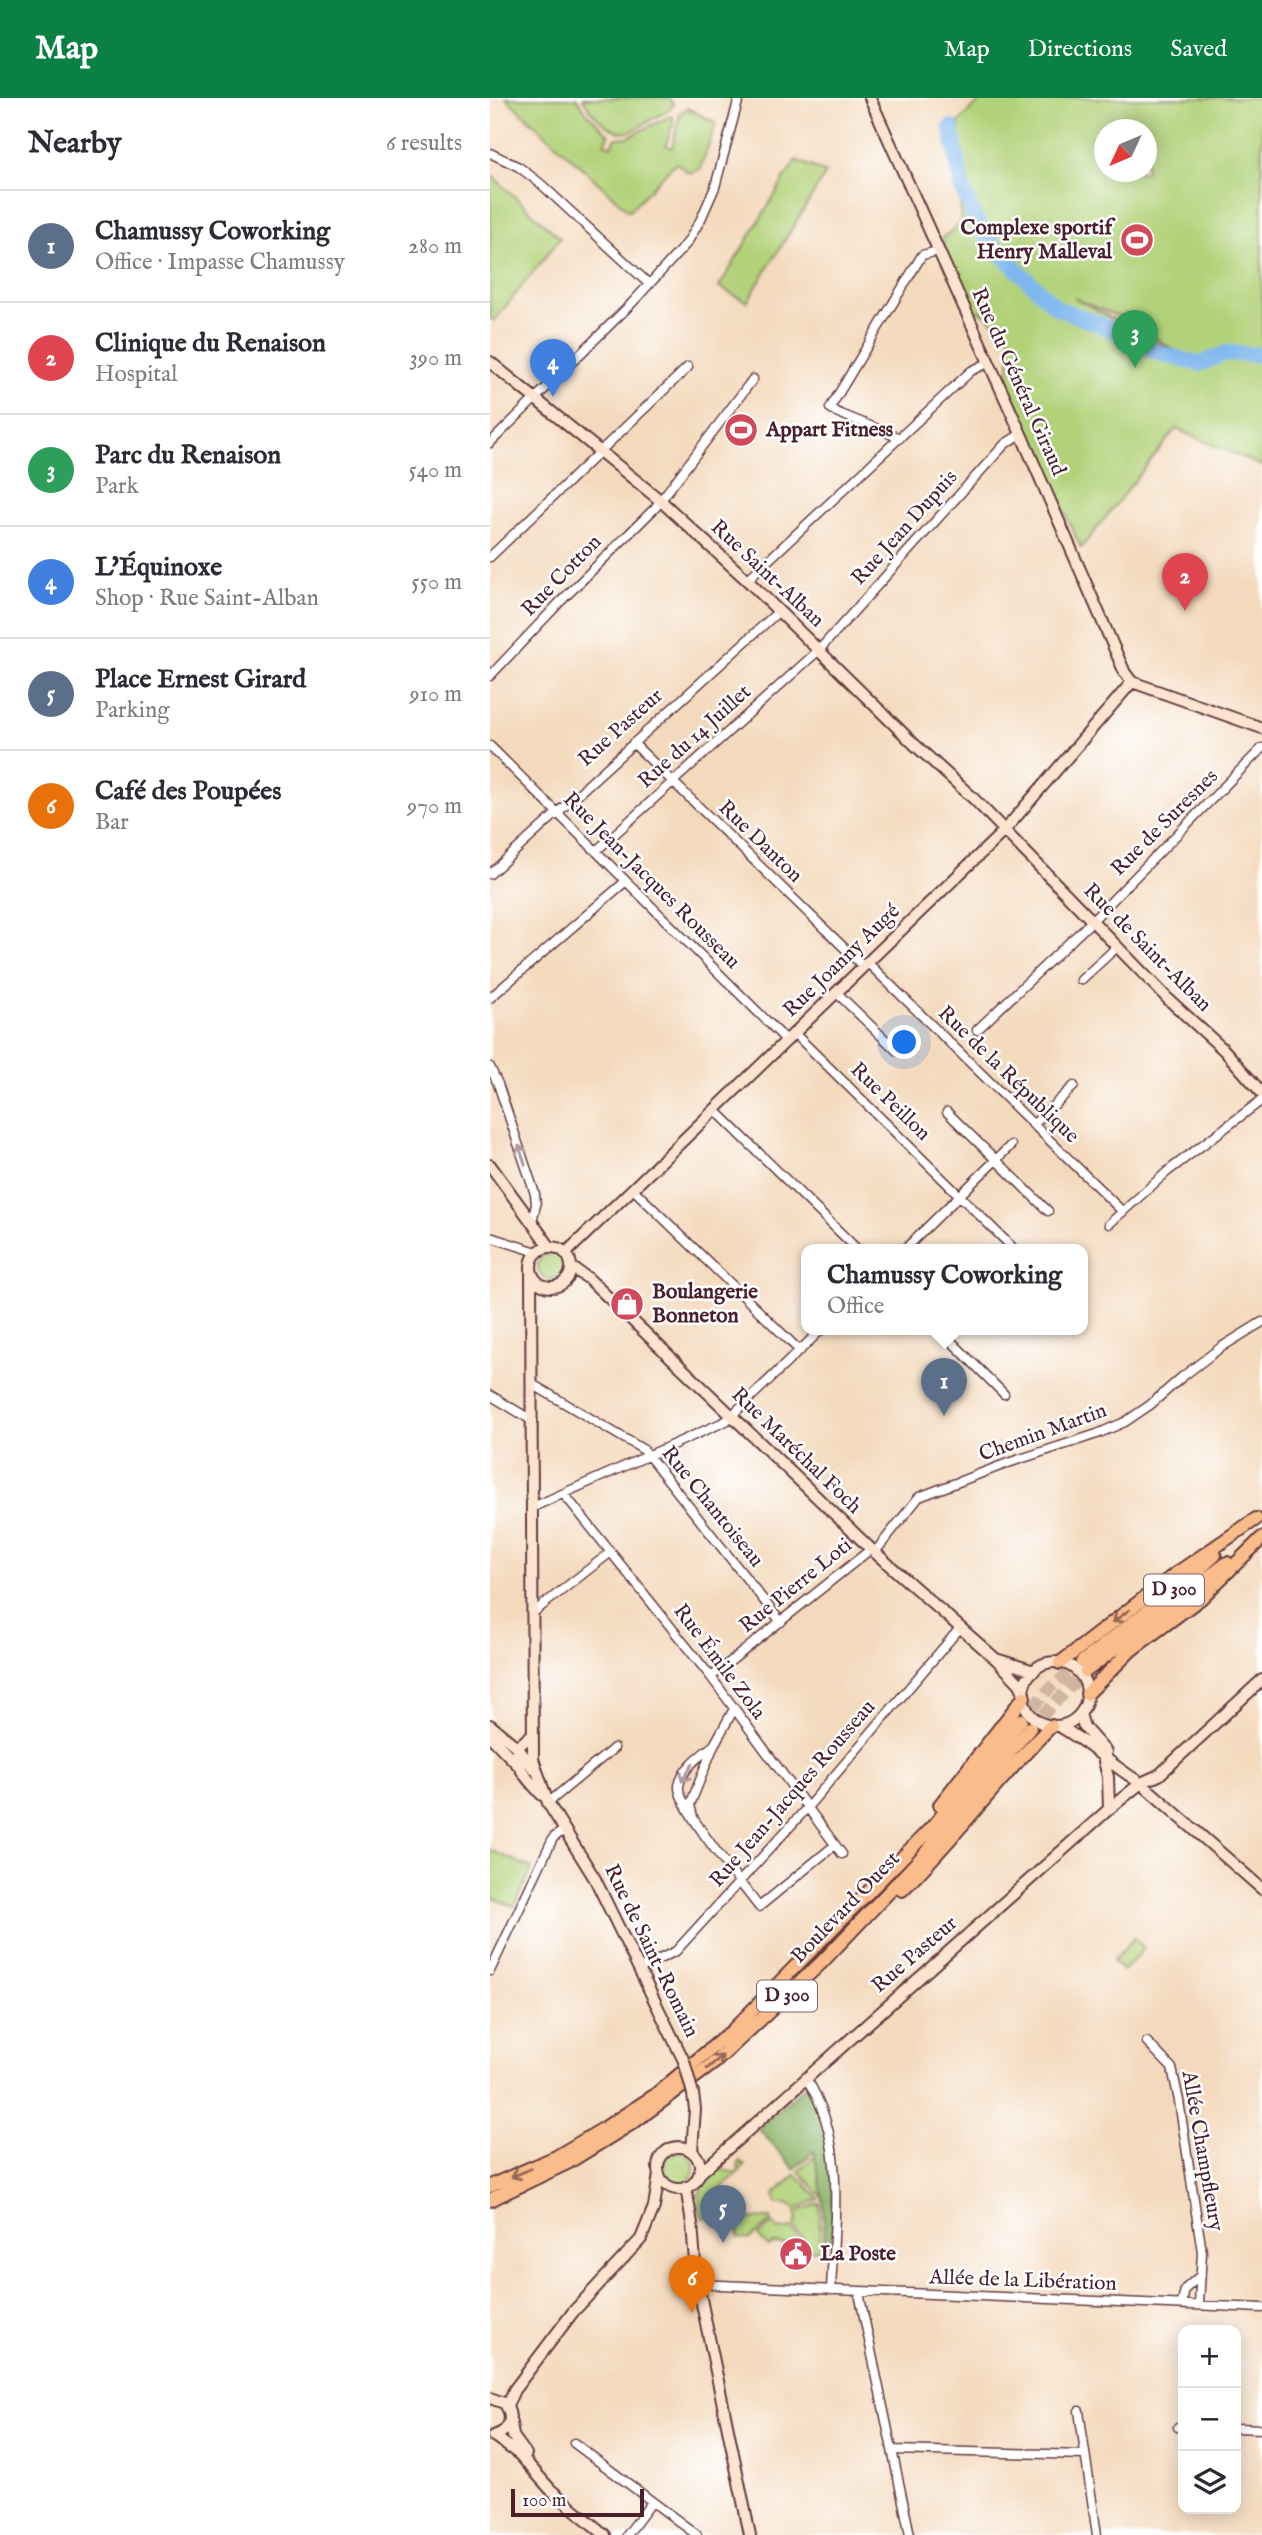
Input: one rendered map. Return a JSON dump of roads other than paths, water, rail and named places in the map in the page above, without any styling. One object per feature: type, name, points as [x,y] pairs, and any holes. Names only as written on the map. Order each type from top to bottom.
[{"type":"main road","points":[[1060,1663],[1174,1575],[1259,1516]]},
{"type":"main road","name":"D 300","points":[[1259,1516],[1084,1667],[1262,1537]]},
{"type":"main road","points":[[1087,1694],[1131,1650],[1201,1598],[1262,1537]]},
{"type":"main road","points":[[894,1866],[1024,1695]]},
{"type":"main road","name":"Boulevard Ouest","points":[[490,2186],[568,2150],[654,2096],[693,2065],[732,2031],[894,1866],[1026,1724],[922,1857],[821,1963],[724,2055],[675,2094],[569,2162],[490,2200]]},
{"type":"main road","points":[[821,1963],[848,1941],[929,1863],[1024,1752],[1055,1726]]},
{"type":"street","points":[[490,443],[687,243],[715,187],[739,98]]},
{"type":"street","name":"Rue du Général Giraud","points":[[870,98],[1120,661],[1132,682]]},
{"type":"street","points":[[490,153],[519,167],[541,184],[649,284]]},
{"type":"street","points":[[900,438],[830,408],[922,255],[939,251]]},
{"type":"street","name":"Rue Saint-Alban","points":[[490,362],[661,501],[747,580],[1004,831]]},
{"type":"street","points":[[747,580],[971,371],[988,363]]},
{"type":"street","points":[[490,557],[688,367]]},
{"type":"street","name":"Rue Cotton","points":[[490,676],[661,501],[753,379]]},
{"type":"street","name":"Rue Jean Dupuis","points":[[819,650],[1005,444],[1021,434]]},
{"type":"street","name":"Rue Pasteur","points":[[490,874],[779,611]]},
{"type":"street","name":"Rue du 14 Juillet","points":[[596,851],[819,650]]},
{"type":"street","points":[[1132,682],[1262,728]]},
{"type":"street","name":"Rue Joanny Augé","points":[[566,1253],[1004,831],[1132,682]]},
{"type":"street","name":"Rue Danton","points":[[633,743],[866,965]]},
{"type":"street","name":"Rue Jean-Jacques Rousseau","points":[[490,746],[626,881],[791,1037]]},
{"type":"street","name":"Rue de Suresnes","points":[[977,1030],[1092,921],[1262,748]]},
{"type":"street","name":"Rue de Saint-Alban","points":[[1004,831],[1168,999],[1224,1050],[1262,1093]]},
{"type":"street","points":[[490,998],[626,881]]},
{"type":"street","points":[[1081,980],[1117,947]]},
{"type":"street","name":"Rue de la République","points":[[866,965],[1123,1212]]},
{"type":"street","points":[[837,993],[897,1051]]},
{"type":"street","name":"Rue Peillon","points":[[791,1037],[1009,1244]]},
{"type":"street","points":[[490,1067],[535,1194],[536,1205],[532,1221]]},
{"type":"street","points":[[1033,1125],[1074,1086]]},
{"type":"street","points":[[1110,1224],[1168,1171],[1262,1100]]},
{"type":"street","points":[[715,1110],[852,1244]]},
{"type":"street","points":[[947,1112],[1048,1211]]},
{"type":"street","points":[[910,1244],[1011,1144]]},
{"type":"street","points":[[490,1165],[550,1247]]},
{"type":"street","points":[[634,1190],[800,1351]]},
{"type":"street","points":[[490,1237],[537,1252]]},
{"type":"street","points":[[550,1247],[566,1253],[571,1267],[569,1277],[562,1284],[555,1287],[545,1286],[537,1281],[531,1269],[532,1259],[537,1252],[550,1247]]},
{"type":"street","name":"Rue Maréchal Foch","points":[[571,1267],[589,1279],[873,1550],[997,1660],[1020,1684],[1024,1695]]},
{"type":"street","name":"Rue de Saint-Romain","points":[[520,1755],[533,1733],[531,1269]]},
{"type":"street","name":"Rue de Saint-Romain","points":[[532,1311],[535,1295],[545,1286]]},
{"type":"street","name":"Chemin Martin","points":[[873,1550],[919,1497],[1125,1422],[1150,1405],[1182,1377],[1262,1322]]},
{"type":"street","points":[[533,1507],[732,1417],[816,1335]]},
{"type":"street","points":[[945,1335],[1004,1394]]},
{"type":"street","name":"Rue Chantoiseau","points":[[532,1384],[649,1455],[781,1622]]},
{"type":"street","points":[[490,1395],[533,1421]]},
{"type":"street","name":"Rue Émile Zola","points":[[564,1494],[711,1677],[806,1809],[842,1854]]},
{"type":"street","name":"Rue Pierre Loti","points":[[711,1677],[873,1550]]},
{"type":"street","points":[[534,1612],[611,1552]]},
{"type":"street","name":"Rue Jean-Jacques Rousseau","points":[[639,1969],[676,1951],[806,1809],[960,1628]]},
{"type":"street","name":"Rue Maréchal Foch","points":[[997,1660],[1034,1671]]},
{"type":"street","points":[[1055,1726],[1074,1720],[1080,1714],[1087,1694],[1080,1675],[1070,1666],[1060,1663],[1042,1665],[1028,1677],[1024,1695],[1031,1715],[1043,1724],[1075,1735],[1141,1783],[1262,1889]]},
{"type":"street","name":"Rue Pasteur","points":[[699,2174],[1109,1809],[1141,1783],[1159,1775],[1262,1680]]},
{"type":"street","points":[[693,1817],[690,1805],[714,1745],[734,1709]]},
{"type":"street","points":[[1080,1714],[1084,1727],[1127,1775]]},
{"type":"street","points":[[490,1725],[520,1755]]},
{"type":"street","points":[[490,1736],[520,1755]]},
{"type":"street","points":[[714,1745],[689,1768],[679,1786],[680,1795],[693,1817],[760,1908],[835,1845]]},
{"type":"street","points":[[548,1803],[614,1748]]},
{"type":"street","name":"Rue de Saint-Romain","points":[[520,1755],[538,1776],[548,1803]]},
{"type":"street","name":"Rue de Saint-Romain","points":[[520,1755],[595,1879],[684,2061],[695,2109],[695,2154]]},
{"type":"street","points":[[1103,1757],[1108,1777],[1109,1809]]},
{"type":"street","points":[[490,1970],[554,1838],[565,1830]]},
{"type":"street","name":"Allée Champfleury","points":[[1147,2042],[1172,2068],[1202,2252],[1199,2304]]},
{"type":"street","points":[[806,2078],[819,2098],[832,2149],[836,2202],[831,2290]]},
{"type":"street","points":[[678,2147],[693,2126]]},
{"type":"street","points":[[605,2535],[550,2489],[534,2469],[513,2435],[511,2423],[500,2402],[514,2390],[578,2306],[641,2239],[654,2207],[659,2163],[667,2150],[678,2147],[695,2154],[718,2158]]},
{"type":"street","points":[[659,2174],[663,2181],[673,2187],[686,2187],[699,2174],[695,2154]]},
{"type":"street","points":[[654,2207],[673,2187]]},
{"type":"street","points":[[686,2187],[690,2199],[693,2256],[698,2284],[750,2535]]},
{"type":"street","points":[[1182,2304],[1185,2289],[1201,2275]]},
{"type":"street","name":"Allée de la Libération","points":[[698,2284],[859,2293],[1262,2308]]},
{"type":"street","points":[[859,2293],[911,2535]]},
{"type":"street","points":[[1079,2411],[1097,2535]]},
{"type":"street","points":[[492,2436],[505,2431],[511,2423]]},
{"type":"street","points":[[1241,2428],[1262,2429]]},
{"type":"street","points":[[492,2436],[512,2448],[534,2469]]},
{"type":"street","points":[[574,2443],[697,2535]]},
{"type":"street","points":[[892,2449],[1085,2455]]},
{"type":"street","points":[[627,2535],[652,2502]]},
{"type":"waterway","points":[[951,127],[962,188],[976,221],[998,251],[1057,308],[1102,325],[1158,353],[1200,364],[1226,353],[1262,355]]},
{"type":"tunnel","points":[[1021,1720],[1051,1687],[1082,1662]]},
{"type":"tunnel","points":[[1030,1728],[1086,1671]]},
{"type":"place","name":"Complexe sportif Henry Malleval","points":[[1137,240]]},
{"type":"place","name":"Parc du Renaison","points":[[1135,368]]},
{"type":"place","name":"L'Équinoxe","points":[[553,397]]},
{"type":"place","name":"Appart Fitness","points":[[741,430]]},
{"type":"place","name":"Clinique du Renaison","points":[[1185,611]]},
{"type":"place","name":"Boulangerie Bonneton","points":[[627,1304]]},
{"type":"place","name":"Chamussy Coworking","points":[[944,1416]]},
{"type":"place","name":"Place Ernest Girard","points":[[723,2243]]},
{"type":"place","name":"La Poste","points":[[796,2254]]},
{"type":"place","name":"Café des Poupées","points":[[692,2313]]}]
